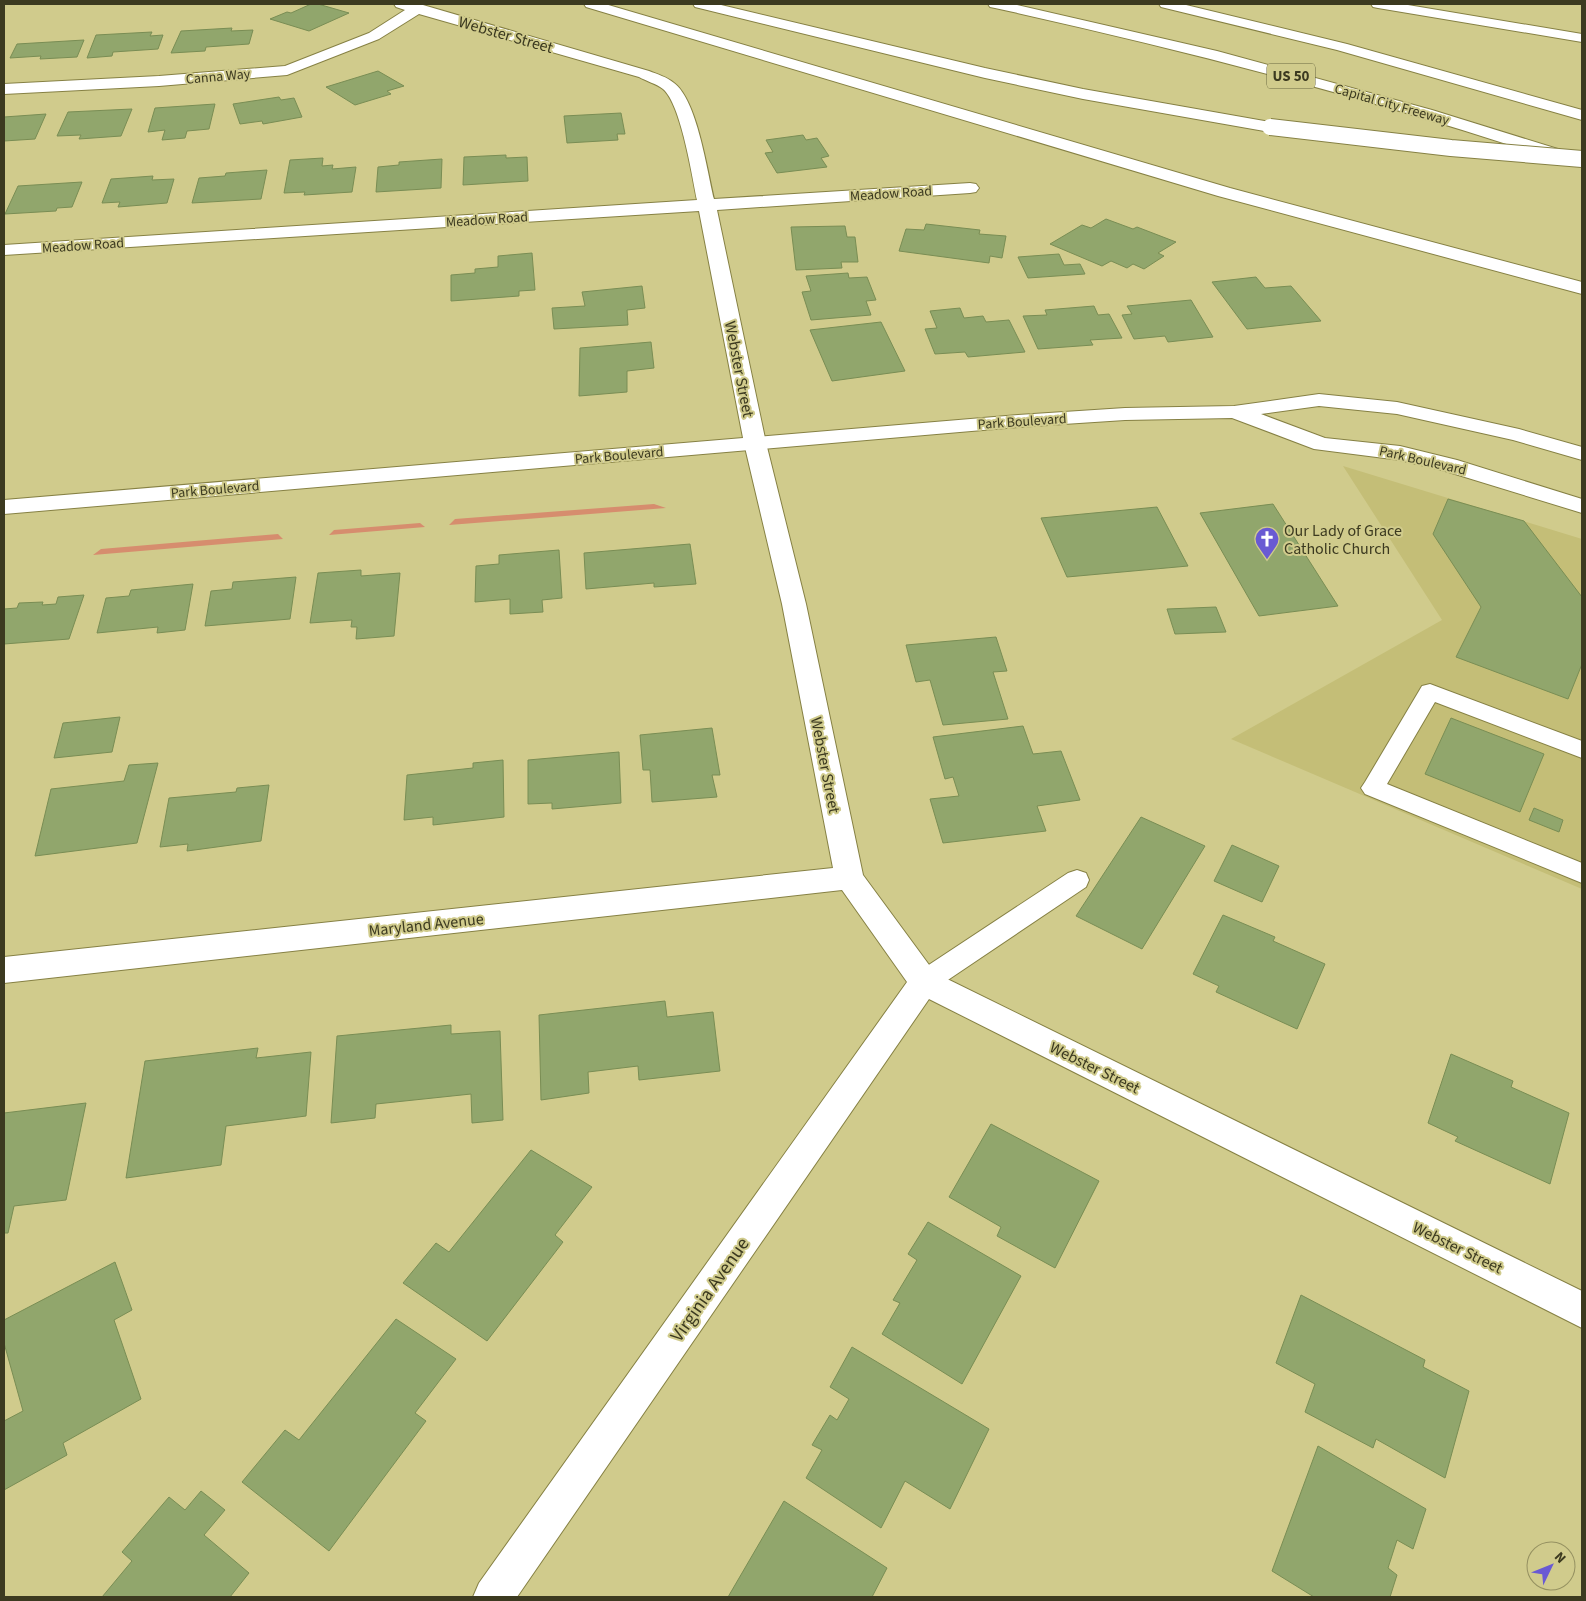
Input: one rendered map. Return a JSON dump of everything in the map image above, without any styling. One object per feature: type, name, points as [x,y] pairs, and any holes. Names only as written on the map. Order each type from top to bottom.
[{"type":"main road","points":[[591,4],[1224,192],[1582,288]]},
{"type":"main road","points":[[700,4],[985,73],[1083,94],[1270,127],[1582,161]]},
{"type":"main road","name":"Capital City Freeway","points":[[995,4],[1084,23],[1232,60],[1449,120],[1582,161]]},
{"type":"main road","name":"US 50","points":[[1166,4],[1342,47],[1582,115]]},
{"type":"main road","points":[[1378,4],[1582,38]]},
{"type":"main road","name":"Canna Way","points":[[4,89],[287,70],[374,36],[410,6]]},
{"type":"main road","name":"Webster Street","points":[[410,6],[644,74],[669,86],[680,101],[686,116],[707,204],[755,443],[794,604],[849,878],[924,982],[1582,1310]]},
{"type":"main road","name":"Meadow Road","points":[[4,250],[970,188]]},
{"type":"main road","name":"Park Boulevard","points":[[4,507],[755,443],[1125,414],[1234,412],[1319,400],[1397,408],[1519,435],[1582,454]]},
{"type":"main road","name":"Park Boulevard","points":[[1234,412],[1322,444],[1392,452],[1449,465],[1582,506]]},
{"type":"main road","name":"Maryland Avenue","points":[[4,970],[849,878]]},
{"type":"main road","name":"Virginia Avenue","points":[[493,1597],[924,982]]},
{"type":"lane","points":[[1582,750],[1430,692],[1373,788],[1582,872]]},
{"type":"lane","points":[[924,982],[1077,880]]},
{"type":"shaded area","points":[[1343,466],[1582,539],[1582,889],[1231,739],[1442,620]]},
{"type":"shaded area","points":[[654,504],[666,508],[449,525],[455,519]]},
{"type":"shaded area","points":[[420,523],[425,527],[329,535],[334,530]]},
{"type":"shaded area","points":[[278,534],[283,539],[93,555],[101,549]]},
{"type":"building","points":[[311,4],[318,4],[349,13],[309,31],[270,19],[287,12],[291,13]]},
{"type":"building","points":[[232,28],[231,31],[253,30],[249,44],[206,47],[205,51],[171,53],[181,31]]},
{"type":"building","points":[[152,32],[150,36],[163,35],[158,49],[113,52],[112,56],[87,58],[96,35]]},
{"type":"building","points":[[84,40],[77,57],[40,59],[41,56],[10,58],[17,44]]},
{"type":"building","points":[[378,71],[404,86],[387,91],[391,94],[355,105],[326,87]]},
{"type":"building","points":[[279,97],[281,100],[294,98],[302,117],[263,124],[262,121],[240,124],[233,104]]},
{"type":"building","points":[[215,104],[209,129],[187,131],[185,138],[162,140],[165,130],[148,132],[155,108]]},
{"type":"building","points":[[132,109],[121,136],[79,139],[81,135],[57,136],[68,112]]},
{"type":"building","points":[[621,113],[625,134],[617,134],[618,140],[567,143],[564,116]]},
{"type":"building","points":[[46,114],[35,139],[4,141],[4,117]]},
{"type":"building","points":[[803,135],[806,140],[817,138],[829,156],[821,158],[827,167],[777,173],[765,153],[773,152],[766,140]]},
{"type":"building","points":[[506,155],[506,158],[527,157],[528,181],[463,185],[464,157]]},
{"type":"building","points":[[323,158],[322,166],[333,165],[332,169],[356,167],[352,192],[304,195],[305,192],[284,193],[290,160]]},
{"type":"building","points":[[442,159],[441,188],[376,192],[378,167],[399,165],[399,162]]},
{"type":"building","points":[[267,170],[261,199],[192,203],[199,178],[225,176],[226,173]]},
{"type":"building","points":[[153,176],[152,180],[174,179],[167,203],[118,207],[120,202],[102,203],[111,179]]},
{"type":"building","points":[[82,182],[72,207],[57,208],[56,211],[5,214],[18,186]]},
{"type":"building","points":[[1106,219],[1133,229],[1137,227],[1176,242],[1158,253],[1164,256],[1144,269],[1133,264],[1127,268],[1111,261],[1102,266],[1050,244],[1082,225],[1091,228]]},
{"type":"building","points":[[926,224],[980,230],[979,234],[1006,236],[1002,258],[990,256],[989,263],[899,251],[906,229],[924,230]]},
{"type":"building","points":[[845,226],[847,237],[855,237],[858,262],[841,262],[842,268],[796,270],[791,227]]},
{"type":"building","points":[[532,253],[535,290],[519,291],[519,296],[451,301],[451,275],[475,273],[475,269],[498,267],[498,256]]},
{"type":"building","points":[[1059,254],[1064,265],[1080,264],[1085,274],[1028,278],[1018,257]]},
{"type":"building","points":[[848,273],[849,278],[867,277],[876,300],[866,301],[871,315],[811,320],[802,292],[811,291],[806,276]]},
{"type":"building","points":[[1256,277],[1265,288],[1291,286],[1321,321],[1247,329],[1212,282]]},
{"type":"building","points":[[642,286],[645,308],[627,310],[628,325],[554,329],[552,308],[585,306],[582,292]]},
{"type":"building","points":[[1191,300],[1213,337],[1168,342],[1165,336],[1134,339],[1122,315],[1132,314],[1127,306]]},
{"type":"building","points":[[1094,306],[1098,315],[1109,314],[1122,338],[1090,340],[1093,345],[1038,349],[1023,316],[1047,315],[1045,310]]},
{"type":"building","points":[[960,308],[964,318],[983,316],[986,322],[1009,320],[1025,352],[968,357],[965,352],[935,354],[925,329],[937,328],[930,311]]},
{"type":"building","points":[[881,322],[905,371],[832,381],[810,330]]},
{"type":"building","points":[[651,342],[654,368],[627,371],[627,392],[579,396],[580,348]]},
{"type":"building","points":[[1448,499],[1524,521],[1582,597],[1582,664],[1568,699],[1456,657],[1481,607],[1433,534]]},
{"type":"building","name":"Our Lady of Grace Catholic Church","points":[[1273,504],[1338,606],[1259,616],[1200,513]]},
{"type":"building","points":[[1157,507],[1188,566],[1067,577],[1041,518]]},
{"type":"building","points":[[690,544],[696,584],[654,587],[654,583],[586,589],[584,553]]},
{"type":"building","points":[[559,550],[562,598],[542,600],[543,612],[510,614],[510,599],[475,602],[476,566],[499,564],[499,555]]},
{"type":"building","points":[[361,570],[361,576],[400,573],[394,636],[356,639],[357,627],[351,627],[352,620],[310,623],[318,573]]},
{"type":"building","points":[[296,577],[290,619],[205,626],[211,591],[232,589],[233,582]]},
{"type":"building","points":[[193,584],[185,630],[157,633],[158,627],[97,633],[106,598],[129,596],[131,590]]},
{"type":"building","points":[[84,595],[69,639],[4,644],[4,609],[17,608],[19,603],[43,602],[42,605],[56,604],[58,597]]},
{"type":"building","points":[[1216,607],[1226,632],[1175,634],[1167,609]]},
{"type":"building","points":[[996,637],[1007,671],[993,672],[1008,719],[943,725],[930,680],[916,682],[906,645]]},
{"type":"building","points":[[120,717],[112,752],[54,758],[63,723]]},
{"type":"building","points":[[1451,718],[1544,754],[1520,812],[1425,774]]},
{"type":"building","points":[[1023,726],[1033,754],[1061,751],[1080,800],[1037,806],[1046,831],[943,843],[930,799],[959,796],[953,777],[945,779],[933,737]]},
{"type":"building","points":[[712,728],[720,775],[712,775],[717,797],[652,802],[650,770],[643,770],[640,735]]},
{"type":"building","points":[[619,752],[621,803],[552,809],[552,803],[528,804],[528,760]]},
{"type":"building","points":[[503,760],[504,817],[433,825],[433,817],[404,820],[407,775],[473,768],[473,763]]},
{"type":"building","points":[[158,763],[137,843],[35,856],[51,789],[124,781],[129,765]]},
{"type":"building","points":[[269,785],[261,841],[187,851],[188,844],[160,847],[169,798],[236,792],[237,788]]},
{"type":"building","points":[[1534,808],[1563,820],[1559,832],[1529,820]]},
{"type":"building","points":[[1141,817],[1205,846],[1142,949],[1076,916]]},
{"type":"building","points":[[1232,845],[1279,866],[1262,902],[1214,881]]},
{"type":"building","points":[[1223,915],[1275,937],[1273,941],[1325,964],[1297,1029],[1216,992],[1219,986],[1193,974]]},
{"type":"building","points":[[665,1001],[667,1017],[713,1012],[720,1071],[639,1080],[638,1066],[588,1072],[589,1093],[541,1100],[539,1015]]},
{"type":"building","points":[[451,1025],[451,1034],[500,1031],[503,1120],[472,1123],[471,1094],[376,1104],[375,1118],[331,1123],[337,1036]]},
{"type":"building","points":[[258,1048],[256,1058],[311,1052],[306,1116],[226,1126],[221,1165],[126,1178],[145,1061]]},
{"type":"building","points":[[1451,1054],[1513,1081],[1511,1087],[1569,1113],[1550,1184],[1455,1141],[1458,1137],[1428,1123]]},
{"type":"building","points":[[86,1103],[66,1200],[14,1206],[8,1233],[4,1233],[4,1113]]},
{"type":"building","points":[[991,1124],[1099,1181],[1055,1268],[997,1236],[1001,1227],[949,1197]]},
{"type":"building","points":[[531,1150],[592,1187],[555,1235],[563,1242],[487,1341],[403,1283],[436,1243],[449,1252]]},
{"type":"building","points":[[928,1222],[1021,1276],[962,1384],[882,1334],[900,1303],[893,1300],[917,1260],[908,1254]]},
{"type":"building","points":[[115,1262],[132,1310],[114,1320],[141,1399],[63,1443],[67,1455],[4,1490],[4,1421],[23,1411],[4,1343],[4,1320]]},
{"type":"building","points":[[1301,1295],[1425,1360],[1423,1367],[1469,1391],[1445,1478],[1376,1439],[1373,1448],[1305,1412],[1315,1384],[1276,1363]]},
{"type":"building","points":[[396,1319],[456,1359],[415,1413],[426,1421],[329,1551],[242,1482],[285,1430],[299,1440]]},
{"type":"building","points":[[852,1347],[989,1429],[950,1509],[905,1481],[881,1528],[806,1478],[822,1450],[812,1445],[830,1415],[837,1420],[849,1399],[830,1387]]},
{"type":"building","points":[[1318,1446],[1426,1509],[1413,1549],[1397,1540],[1388,1568],[1397,1575],[1390,1597],[1314,1597],[1272,1571]]},
{"type":"building","points":[[201,1491],[225,1510],[204,1535],[249,1573],[230,1597],[102,1597],[132,1561],[122,1552],[169,1497],[185,1510]]},
{"type":"building","points":[[784,1501],[887,1568],[872,1597],[728,1597]]},
{"type":"place","name":"Our Lady of Grace Catholic Church","points":[[1267,560]]}]
